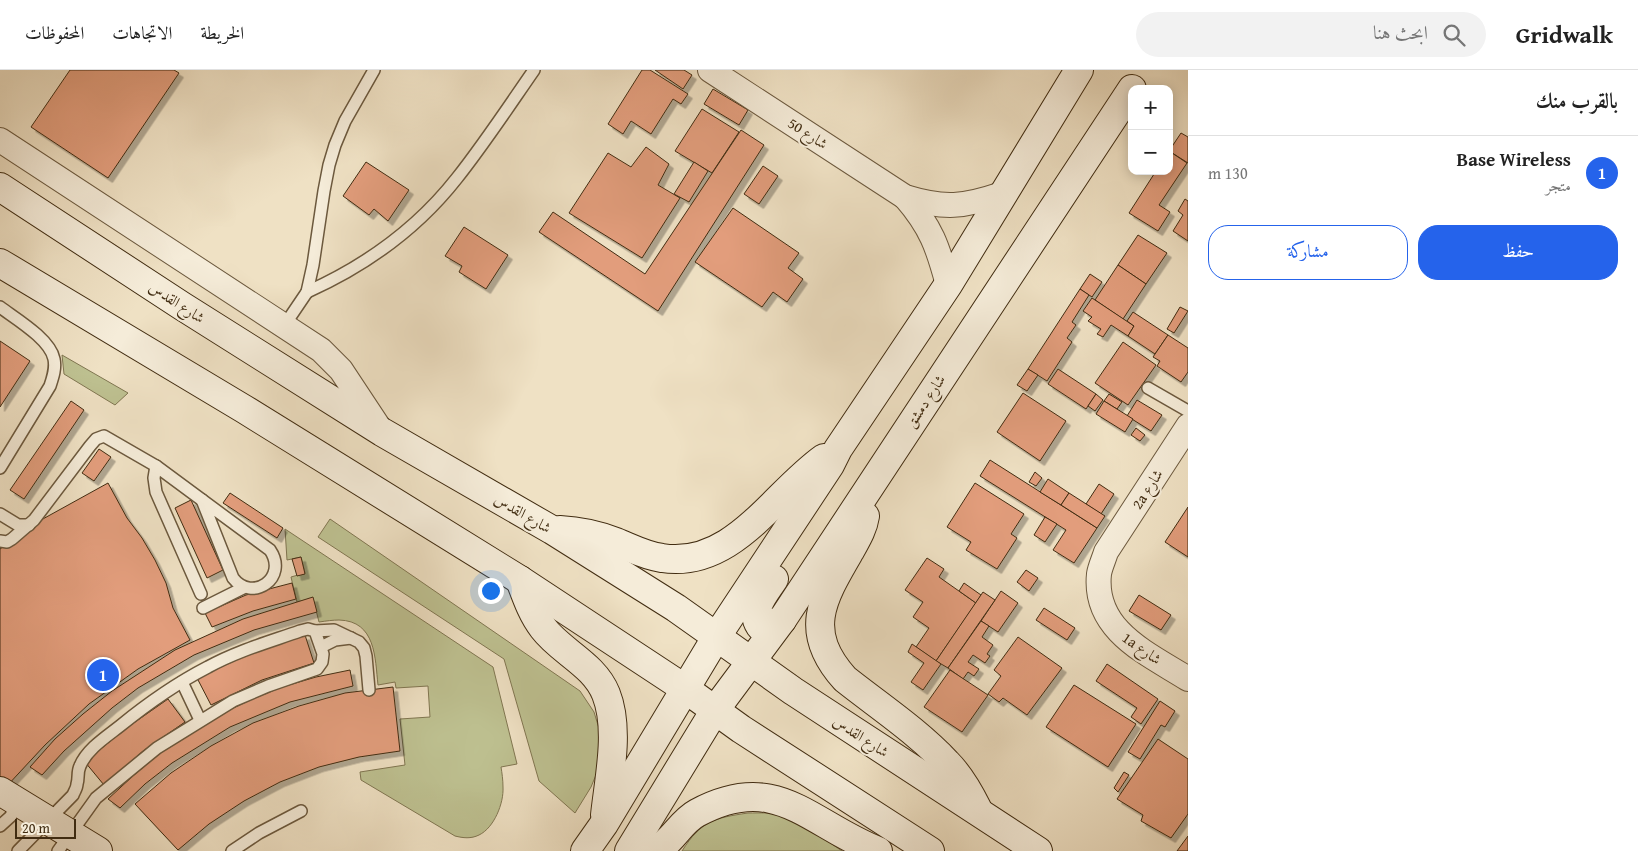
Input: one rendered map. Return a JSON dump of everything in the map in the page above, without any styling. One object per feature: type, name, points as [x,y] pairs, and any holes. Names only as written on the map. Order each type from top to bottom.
[{"type":"main road","points":[[585,851],[604,824],[717,636],[948,285],[1079,70]]},
{"type":"main road","name":"شارع دمشق","points":[[1135,85],[1144,70]]},
{"type":"main road","name":"شارع دمشق","points":[[629,851],[715,710],[782,620],[1128,95]]},
{"type":"main road","name":"شارع القدس","points":[[0,187],[182,306],[382,432],[552,530],[676,608],[802,696],[1038,851]]},
{"type":"main road","points":[[0,263],[236,404],[520,580],[684,688],[741,729],[930,851]]},
{"type":"main road","points":[[552,530],[595,535],[661,558],[691,559],[703,556],[731,542],[794,482],[815,465],[834,457]]},
{"type":"main road","points":[[782,620],[767,626],[760,626],[756,620],[755,613],[822,498],[834,457]]},
{"type":"main road","points":[[864,494],[865,522],[831,584],[822,606],[820,627],[826,653],[845,679],[929,746],[948,764],[964,784],[982,815]]},
{"type":"main road","points":[[520,580],[542,627],[554,641],[594,674],[605,691],[612,718],[613,735],[604,824]]},
{"type":"main road","points":[[654,851],[660,848],[695,815],[729,800],[755,796],[776,799],[796,807],[858,843],[878,851]]},
{"type":"main road","points":[[5,798],[59,835],[98,851]]},
{"type":"street","name":"شارع 50","points":[[710,70],[906,197],[924,203],[943,206],[963,205],[1002,194]]},
{"type":"street","points":[[0,140],[320,350],[331,359],[349,381],[382,432]]},
{"type":"street","name":"شارع 50","points":[[906,197],[921,215],[933,237],[948,285]]},
{"type":"street","name":"2a شارع","points":[[1106,552],[1188,426]]},
{"type":"street","name":"1a شارع","points":[[1106,552],[1099,574],[1100,597],[1108,618],[1122,636],[1188,679]]},
{"type":"lane","points":[[284,326],[307,292],[329,165],[345,121],[374,70]]},
{"type":"lane","points":[[307,292],[338,277],[375,255],[418,219],[457,178],[534,70]]},
{"type":"lane","points":[[0,307],[49,346],[54,359],[54,373],[50,386],[0,468]]},
{"type":"lane","points":[[1148,388],[1188,411]]},
{"type":"lane","points":[[0,541],[7,542],[30,524],[96,439],[104,436],[156,466],[270,550],[275,558],[277,568],[274,576],[267,583],[256,589],[243,588],[237,584],[202,500]]},
{"type":"lane","points":[[156,466],[154,478],[156,492],[201,594]]},
{"type":"lane","points":[[0,514],[18,525],[30,524]]},
{"type":"lane","points":[[204,608],[243,588]]},
{"type":"lane","points":[[59,835],[65,804],[73,795],[78,784],[77,776],[80,766],[92,750],[136,713],[209,666],[248,649],[300,631],[308,629],[315,632],[334,630],[359,642],[364,648],[370,690]]},
{"type":"lane","points":[[18,851],[59,835],[96,798],[157,748],[200,720],[233,701],[316,669],[322,662],[323,654],[315,632]]},
{"type":"lane","points":[[321,648],[335,640],[352,638]]},
{"type":"lane","points":[[182,682],[200,720]]},
{"type":"lane","points":[[78,784],[96,798]]},
{"type":"lane","points":[[0,826],[11,816],[5,798]]},
{"type":"lane","points":[[232,851],[259,833],[301,811]]},
{"type":"green space","points":[[62,355],[128,393],[115,405],[64,374]]},
{"type":"green space","points":[[330,519],[580,691],[594,712],[601,735],[598,770],[591,787],[575,813],[539,781],[504,659],[318,537]]},
{"type":"green space","points":[[285,529],[493,667],[517,764],[501,767],[502,800],[497,814],[484,832],[470,838],[455,836],[361,780],[360,772],[405,765],[400,719],[430,717],[428,686],[396,688],[395,682],[378,685],[374,653],[367,634],[351,622],[339,620],[319,622],[313,598],[297,602],[291,577],[305,573],[301,557],[287,560]]},
{"type":"green space","points":[[748,813],[784,816],[806,827],[842,851],[682,851],[702,827],[717,819]]},
{"type":"building","points":[[70,70],[174,70],[179,73],[108,178],[31,127]]},
{"type":"building","points":[[642,70],[650,70],[688,94],[681,104],[673,99],[651,134],[631,121],[623,134],[608,124]]},
{"type":"building","points":[[655,70],[684,70],[692,75],[683,89]]},
{"type":"building","points":[[713,89],[748,110],[739,125],[704,104]]},
{"type":"building","points":[[702,109],[739,132],[712,173],[675,151]]},
{"type":"building","points":[[741,130],[764,145],[658,311],[539,232],[553,212],[645,274]]},
{"type":"building","points":[[1181,133],[1188,137],[1188,163],[1173,154],[1173,145]]},
{"type":"building","points":[[646,147],[669,164],[658,185],[680,198],[642,258],[569,213],[608,153],[631,167]]},
{"type":"building","points":[[1173,154],[1187,163],[1159,205],[1170,212],[1158,231],[1129,213],[1153,175],[1173,175]]},
{"type":"building","points":[[366,162],[409,190],[388,221],[374,209],[369,215],[343,196]]},
{"type":"building","points":[[694,162],[708,171],[689,202],[674,194]]},
{"type":"building","points":[[763,166],[778,176],[759,204],[744,194]]},
{"type":"building","points":[[1185,199],[1188,201],[1188,241],[1173,231],[1183,215],[1178,211]]},
{"type":"building","points":[[733,208],[799,253],[788,268],[803,279],[787,302],[773,292],[762,307],[695,262]]},
{"type":"building","points":[[464,227],[508,255],[486,289],[459,272],[462,266],[445,256]]},
{"type":"building","points":[[1138,235],[1167,253],[1146,284],[1118,265]]},
{"type":"building","points":[[1118,265],[1146,284],[1123,319],[1095,300]]},
{"type":"building","points":[[1090,274],[1102,282],[1092,297],[1080,289]]},
{"type":"building","points":[[1080,289],[1089,295],[1072,322],[1076,325],[1067,338],[1072,342],[1047,381],[1028,369]]},
{"type":"building","points":[[1092,298],[1134,326],[1128,336],[1111,325],[1103,337],[1097,334],[1101,329],[1088,321],[1092,317],[1083,311]]},
{"type":"building","points":[[1180,307],[1188,311],[1174,333],[1167,329]]},
{"type":"building","points":[[1133,312],[1168,335],[1155,354],[1128,336],[1134,326],[1127,321]]},
{"type":"building","points":[[1168,335],[1188,348],[1188,372],[1181,382],[1157,366],[1160,361],[1153,357]]},
{"type":"building","points":[[0,341],[30,361],[0,407]]},
{"type":"building","points":[[1123,342],[1156,365],[1128,405],[1095,383]]},
{"type":"building","points":[[1028,369],[1038,375],[1027,391],[1017,385]]},
{"type":"building","points":[[1058,369],[1096,394],[1086,409],[1048,384]]},
{"type":"building","points":[[1023,393],[1066,421],[1040,461],[997,432]]},
{"type":"building","points":[[1096,394],[1103,400],[1095,411],[1088,406]]},
{"type":"building","points":[[1109,394],[1122,402],[1117,409],[1104,401]]},
{"type":"building","points":[[1137,400],[1162,415],[1151,431],[1127,416]]},
{"type":"building","points":[[71,401],[84,410],[24,499],[10,490]]},
{"type":"building","points":[[1104,401],[1133,419],[1125,432],[1096,414]]},
{"type":"building","points":[[1136,428],[1145,435],[1140,441],[1131,435]]},
{"type":"building","points":[[99,449],[111,457],[94,481],[82,473]]},
{"type":"building","points":[[990,460],[1097,528],[1074,563],[1053,550],[1066,530],[980,476]]},
{"type":"building","points":[[1035,472],[1042,478],[1036,486],[1029,482]]},
{"type":"building","points":[[1048,479],[1069,493],[1061,505],[1040,492]]},
{"type":"building","points":[[108,483],[127,518],[155,560],[166,583],[173,608],[190,640],[138,669],[89,704],[45,745],[6,787],[0,783],[0,549],[41,520]]},
{"type":"building","points":[[975,483],[1024,514],[1011,534],[1017,538],[997,569],[966,550],[971,542],[947,527]]},
{"type":"building","points":[[1099,484],[1114,494],[1101,514],[1086,504]]},
{"type":"building","points":[[230,493],[283,528],[277,538],[223,503]]},
{"type":"building","points":[[1069,493],[1105,516],[1097,528],[1061,505]]},
{"type":"building","points":[[191,500],[223,570],[207,578],[175,508]]},
{"type":"building","points":[[1188,507],[1188,557],[1165,542]]},
{"type":"building","points":[[1045,517],[1057,524],[1045,542],[1034,535]]},
{"type":"building","points":[[301,557],[305,574],[297,576],[292,559]]},
{"type":"building","points":[[927,558],[944,569],[939,577],[976,603],[936,661],[916,647],[929,628],[913,617],[923,602],[905,590]]},
{"type":"building","points":[[1026,570],[1038,578],[1029,591],[1017,582]]},
{"type":"building","points":[[292,583],[296,599],[253,611],[212,627],[205,613],[246,595]]},
{"type":"building","points":[[964,583],[981,595],[976,603],[959,591]]},
{"type":"building","points":[[1001,591],[1018,603],[998,632],[981,621]]},
{"type":"building","points":[[983,592],[995,600],[948,668],[936,661]]},
{"type":"building","points":[[1139,595],[1171,615],[1161,630],[1129,611]]},
{"type":"building","points":[[313,597],[317,612],[254,630],[194,655],[138,688],[112,708],[64,751],[42,775],[30,767],[55,739],[83,714],[112,691],[175,650],[243,619]]},
{"type":"building","points":[[1044,608],[1075,628],[1067,640],[1036,620]]},
{"type":"building","points":[[981,621],[989,626],[982,637],[993,645],[987,654],[990,656],[985,663],[973,655],[968,662],[979,669],[974,676],[968,672],[963,679],[948,668]]},
{"type":"building","points":[[305,635],[314,663],[262,680],[211,705],[197,678],[256,651]]},
{"type":"building","points":[[1018,637],[1062,668],[1027,715],[1003,698],[999,702],[988,694],[1001,676],[994,670]]},
{"type":"building","points":[[912,644],[941,664],[923,690],[911,682],[924,663],[908,652]]},
{"type":"building","points":[[1107,664],[1158,699],[1141,724],[1131,717],[1137,708],[1096,681]]},
{"type":"building","points":[[350,670],[353,686],[290,702],[230,727],[172,763],[145,784],[120,808],[108,799],[160,753],[219,715],[282,687]]},
{"type":"building","points":[[950,670],[988,695],[962,732],[924,707]]},
{"type":"building","points":[[1074,685],[1136,724],[1108,767],[1046,727]]},
{"type":"building","points":[[393,687],[400,751],[359,757],[319,767],[280,782],[244,801],[209,824],[178,850],[135,804],[171,773],[211,746],[253,723],[299,706],[345,693]]},
{"type":"building","points":[[168,699],[185,722],[143,751],[104,785],[85,762],[125,729]]},
{"type":"building","points":[[1160,701],[1175,711],[1165,727],[1161,725],[1140,759],[1128,752]]},
{"type":"building","points":[[1158,739],[1188,759],[1188,814],[1171,838],[1141,821],[1143,815],[1117,799]]},
{"type":"building","points":[[1124,772],[1129,775],[1118,792],[1114,788]]},
{"type":"building","points":[[1188,836],[1188,851],[1177,851]]},
{"type":"place","name":"Base Wireless","points":[[103,675]]}]
